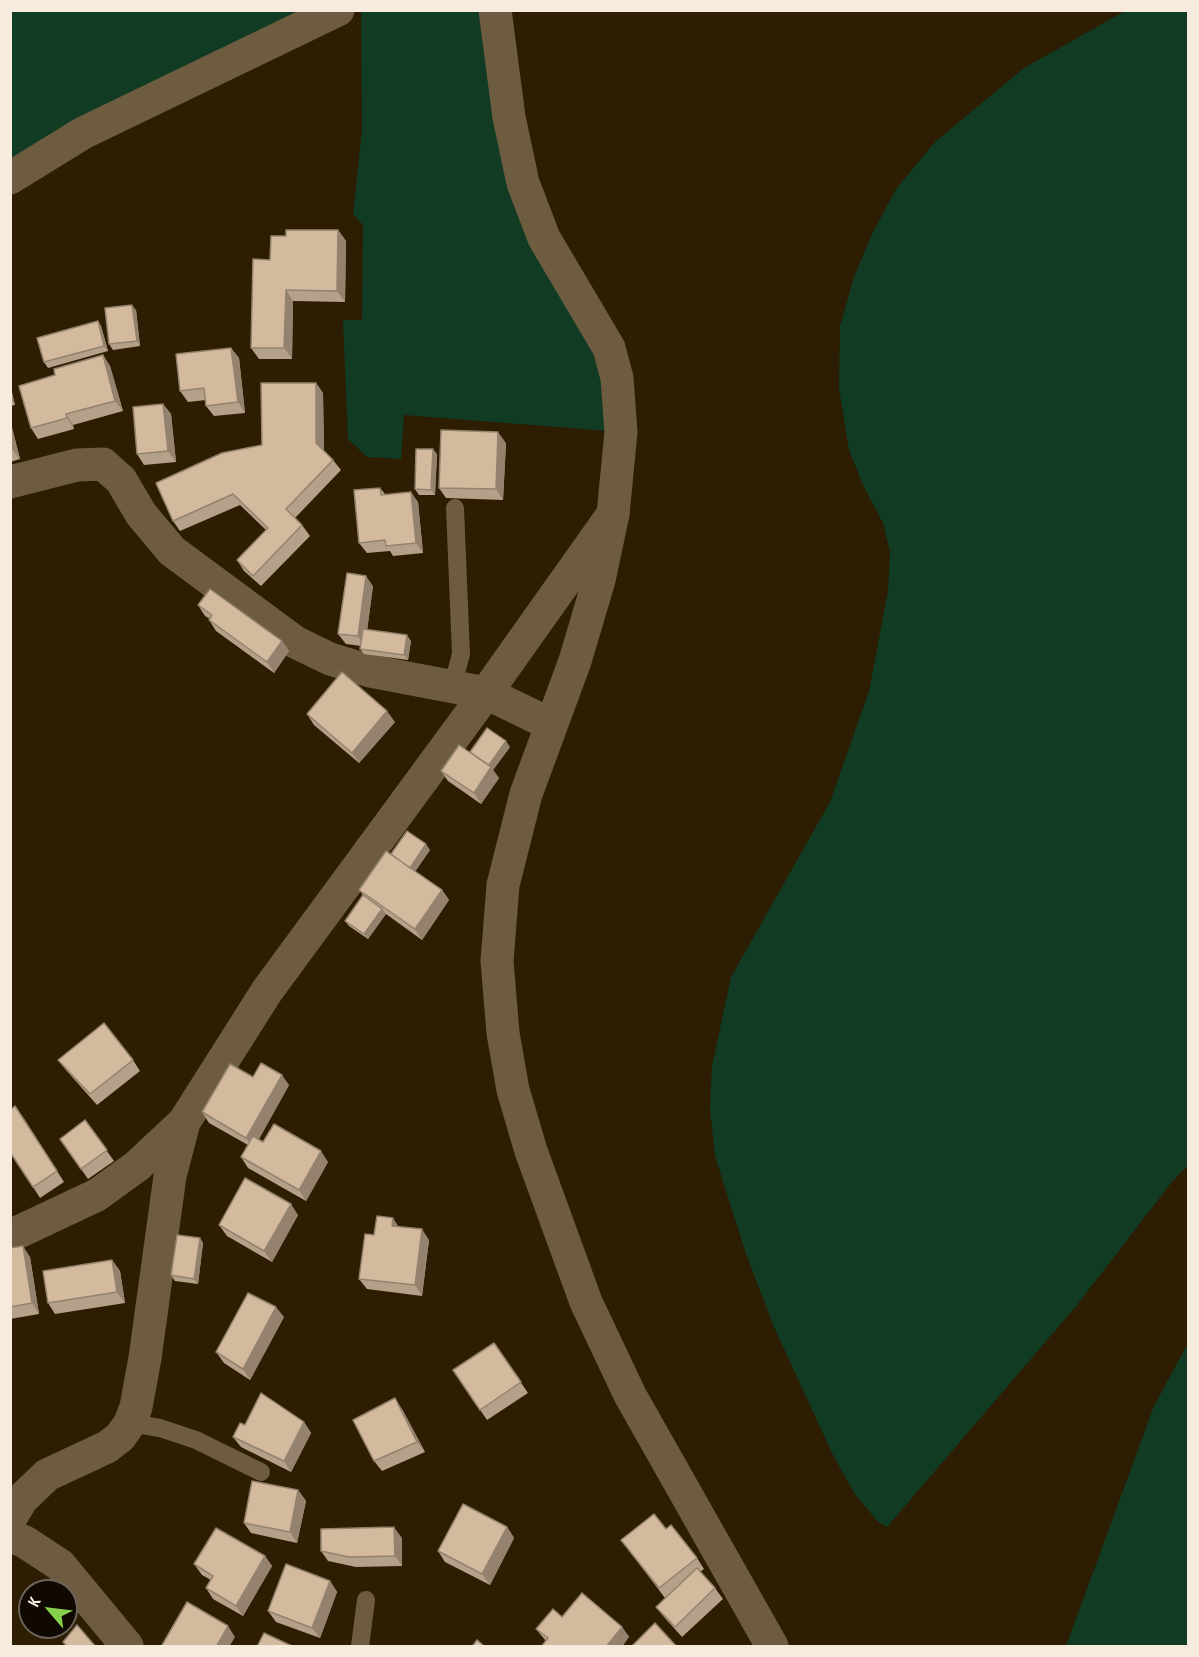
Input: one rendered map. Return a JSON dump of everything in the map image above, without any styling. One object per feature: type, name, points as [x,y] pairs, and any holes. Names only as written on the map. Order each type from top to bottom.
[{"type":"street","points":[[10,178],[83,133],[338,10]]},
{"type":"street","points":[[495,10],[508,117],[523,183],[544,238],[609,348],[616,378],[621,432],[613,514],[599,580],[575,661],[526,794],[503,885],[497,962],[503,1033],[513,1090],[531,1151],[586,1302],[630,1395],[772,1647]]},
{"type":"street","points":[[10,482],[77,465],[103,464],[121,480],[141,514],[172,551],[295,642],[330,659],[360,668],[486,693],[550,724]]},
{"type":"street","points":[[10,1236],[97,1195],[137,1166],[184,1122],[267,991],[486,693],[613,514]]},
{"type":"street","points":[[10,1519],[22,1500],[47,1475],[107,1447],[120,1437],[130,1423],[136,1407],[145,1358],[170,1176],[184,1122]]},
{"type":"street","points":[[10,1536],[25,1542],[60,1565],[127,1647]]},
{"type":"lane","points":[[452,688],[461,654],[455,508]]},
{"type":"lane","points":[[130,1423],[160,1428],[196,1440],[261,1472]]},
{"type":"lane","points":[[360,1647],[366,1600]]},
{"type":"green space","points":[[11,11],[338,11],[11,178]]},
{"type":"green space","points":[[361,11],[495,11],[509,117],[588,313],[621,432],[404,415],[401,459],[367,457],[348,439],[343,320],[362,320],[363,225],[353,214],[362,129]]},
{"type":"green space","points":[[1125,11],[1188,11],[1188,1165],[1171,1183],[1077,1305],[887,1527],[878,1522],[854,1493],[832,1453],[774,1327],[746,1254],[715,1156],[710,1109],[712,1066],[731,977],[830,802],[869,691],[888,591],[890,552],[883,523],[863,485],[849,450],[839,388],[840,326],[854,277],[871,236],[896,189],[936,141],[1024,68]]},
{"type":"green space","points":[[1188,1343],[1188,1646],[1066,1646],[1154,1406]]},
{"type":"building","points":[[286,230],[338,230],[337,291],[286,290],[284,348],[251,348],[253,259],[270,260],[271,236],[286,236]]},
{"type":"building","points":[[132,305],[137,341],[109,344],[105,308]]},
{"type":"building","points":[[98,321],[104,346],[44,362],[37,338]]},
{"type":"building","points":[[231,348],[238,402],[206,406],[204,388],[180,391],[176,354]]},
{"type":"building","points":[[103,355],[115,401],[66,414],[67,418],[31,428],[19,386],[55,375],[54,369]]},
{"type":"building","points":[[261,383],[316,383],[316,443],[333,460],[286,509],[302,525],[253,576],[237,560],[268,528],[233,494],[173,521],[156,483],[222,453],[262,445]]},
{"type":"building","points":[[163,404],[168,451],[137,454],[133,407]]},
{"type":"building","points":[[441,430],[498,432],[496,489],[439,488]]},
{"type":"building","points":[[416,449],[433,449],[431,490],[415,489]]},
{"type":"building","points":[[380,488],[381,495],[411,492],[416,543],[386,546],[385,540],[359,543],[354,490]]},
{"type":"building","points":[[347,573],[366,576],[358,636],[338,634]]},
{"type":"building","points":[[210,589],[282,641],[267,662],[209,620],[212,615],[198,605]]},
{"type":"building","points":[[363,629],[407,635],[404,655],[360,649]]},
{"type":"building","points":[[342,672],[387,711],[352,753],[307,714]]},
{"type":"building","points":[[487,728],[506,741],[489,765],[470,752]]},
{"type":"building","points":[[459,745],[491,767],[474,793],[441,771]]},
{"type":"building","points":[[407,831],[426,844],[410,868],[391,854]]},
{"type":"building","points":[[386,851],[442,890],[415,929],[359,890]]},
{"type":"building","points":[[363,895],[382,909],[364,934],[345,921]]},
{"type":"building","points":[[104,1023],[133,1060],[90,1094],[58,1060]]},
{"type":"building","points":[[261,1063],[282,1075],[246,1138],[202,1112],[230,1064],[253,1077]]},
{"type":"building","points":[[15,1106],[57,1171],[33,1187],[10,1152],[10,1110]]},
{"type":"building","points":[[85,1120],[107,1150],[81,1169],[60,1139]]},
{"type":"building","points":[[274,1124],[321,1151],[299,1190],[241,1157],[253,1136],[263,1142]]},
{"type":"building","points":[[245,1178],[291,1204],[264,1251],[219,1225]]},
{"type":"building","points":[[377,1216],[393,1218],[392,1226],[422,1229],[415,1285],[359,1279],[365,1234],[374,1235]]},
{"type":"building","points":[[177,1235],[200,1238],[194,1279],[171,1275]]},
{"type":"building","points":[[23,1246],[32,1303],[10,1307],[10,1248]]},
{"type":"building","points":[[112,1260],[117,1292],[48,1303],[43,1271]]},
{"type":"building","points":[[248,1293],[276,1307],[243,1369],[216,1352]]},
{"type":"building","points":[[494,1343],[521,1382],[480,1410],[453,1370]]},
{"type":"building","points":[[261,1393],[304,1422],[284,1461],[233,1437],[240,1423],[245,1425]]},
{"type":"building","points":[[395,1398],[417,1442],[374,1461],[353,1420]]},
{"type":"building","points":[[252,1481],[298,1490],[290,1532],[244,1523]]},
{"type":"building","points":[[463,1504],[507,1527],[482,1574],[438,1551]]},
{"type":"building","points":[[654,1514],[666,1529],[671,1525],[697,1558],[659,1588],[621,1540]]},
{"type":"building","points":[[394,1527],[395,1556],[349,1557],[321,1551],[321,1529]]},
{"type":"building","points":[[216,1528],[265,1556],[236,1606],[206,1588],[213,1576],[194,1564]]},
{"type":"building","points":[[286,1564],[330,1581],[312,1628],[268,1611]]},
{"type":"building","points":[[697,1568],[715,1588],[675,1627],[656,1607]]},
{"type":"building","points":[[582,1593],[622,1627],[606,1647],[541,1647],[548,1638],[536,1629],[553,1609],[562,1617]]},
{"type":"building","points":[[187,1602],[228,1626],[216,1647],[161,1647]]},
{"type":"building","points":[[655,1623],[677,1647],[631,1647]]},
{"type":"building","points":[[78,1626],[96,1647],[65,1647],[63,1642],[65,1639],[78,1639]]},
{"type":"building","points":[[264,1633],[294,1647],[257,1647]]},
{"type":"building","points":[[477,1640],[485,1647],[472,1647]]}]
